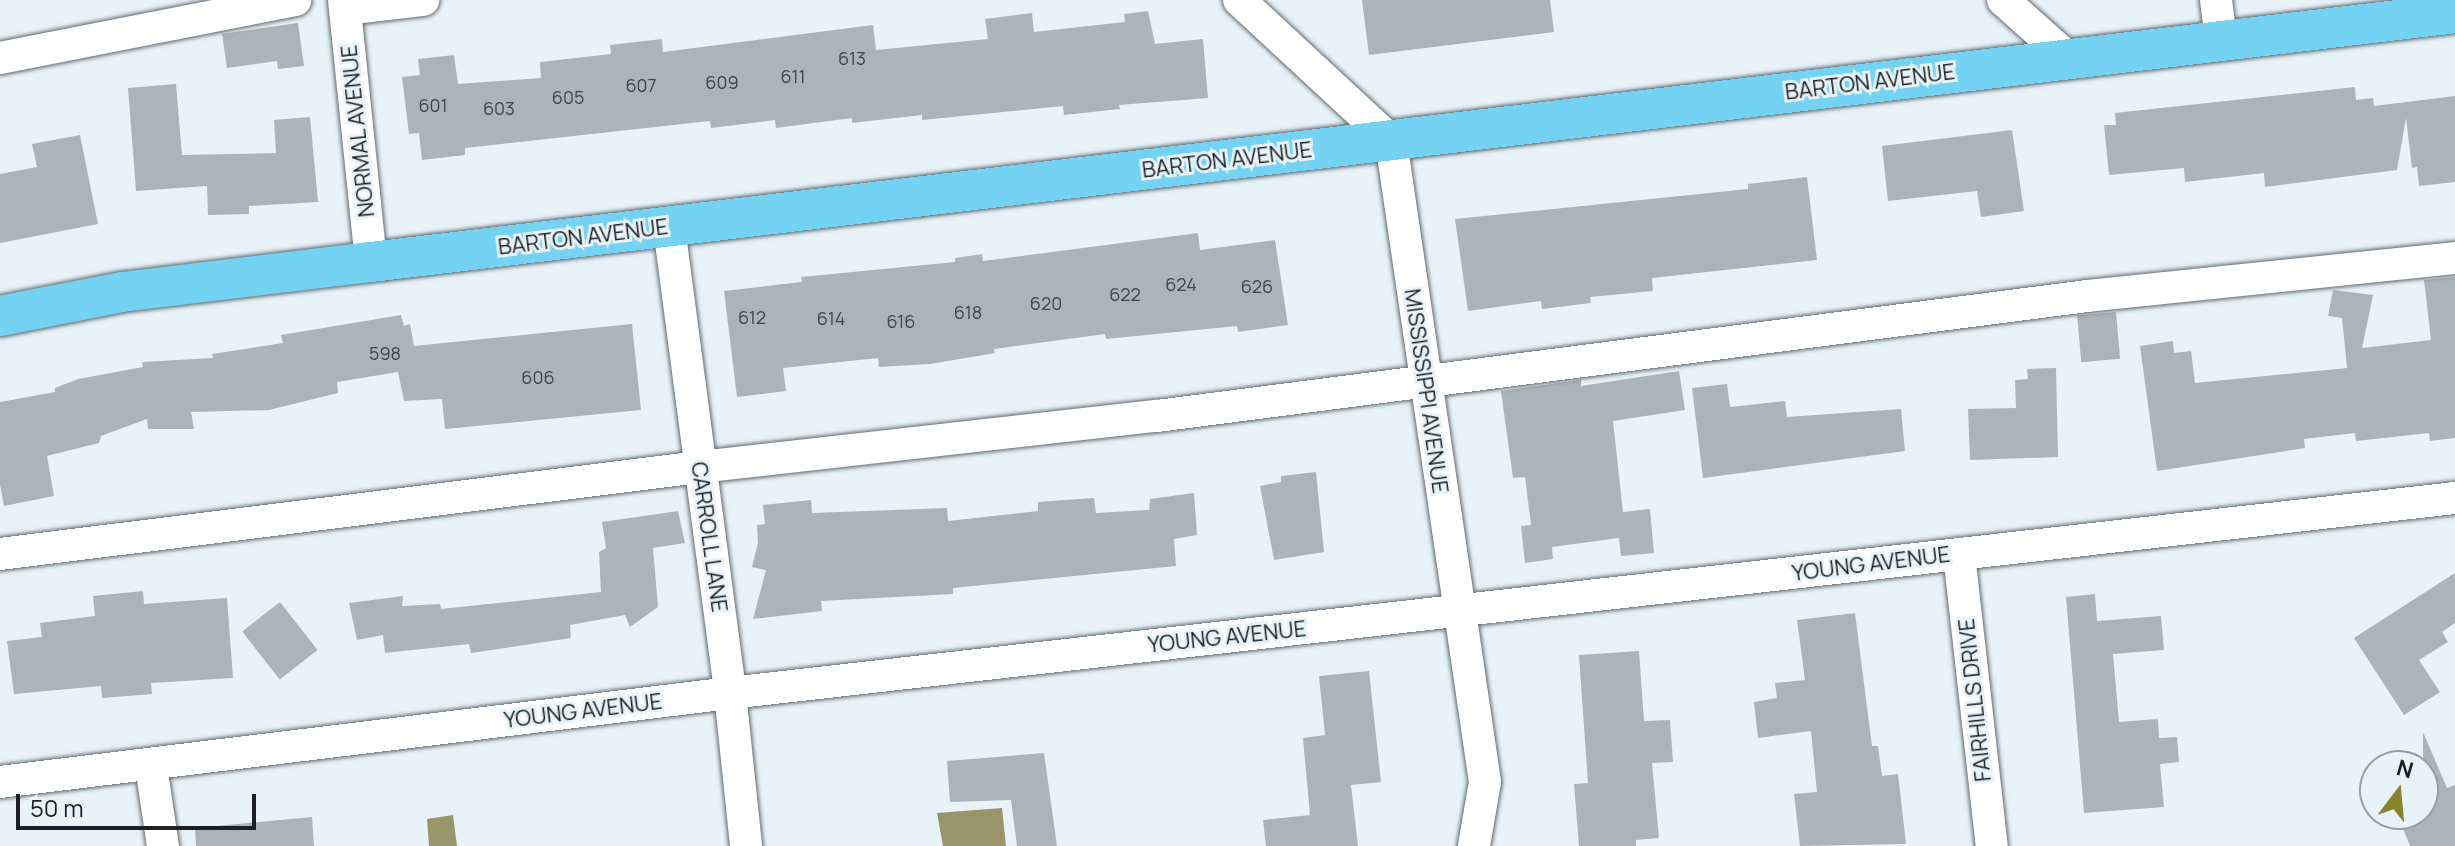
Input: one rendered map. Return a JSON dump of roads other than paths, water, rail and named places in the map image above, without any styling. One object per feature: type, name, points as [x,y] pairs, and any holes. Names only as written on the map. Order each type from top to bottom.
[{"type":"main road","name":"BARTON AVENUE","points":[[0,316],[122,292],[2455,13]]},
{"type":"street","points":[[0,58],[295,0]]},
{"type":"street","points":[[344,5],[423,0]]},
{"type":"street","points":[[1239,0],[1391,141]]},
{"type":"street","points":[[2003,0],[2068,58]]},
{"type":"street","points":[[2216,0],[2221,40]]},
{"type":"street","name":"NORMAL AVENUE","points":[[344,5],[371,262]]},
{"type":"street","name":"MISSISSIPPI AVENUE","points":[[1391,141],[1457,612],[1485,782],[1474,846]]},
{"type":"street","name":"CARROLL LANE","points":[[669,227],[730,693],[746,846]]},
{"type":"street","points":[[0,554],[699,467],[1157,416],[2087,296],[2455,258]]},
{"type":"street","name":"YOUNG AVENUE","points":[[0,782],[730,693],[2455,498]]},
{"type":"street","name":"FAIRHILLS DRIVE","points":[[1959,554],[1992,846]]},
{"type":"street","points":[[151,766],[163,846]]}]
